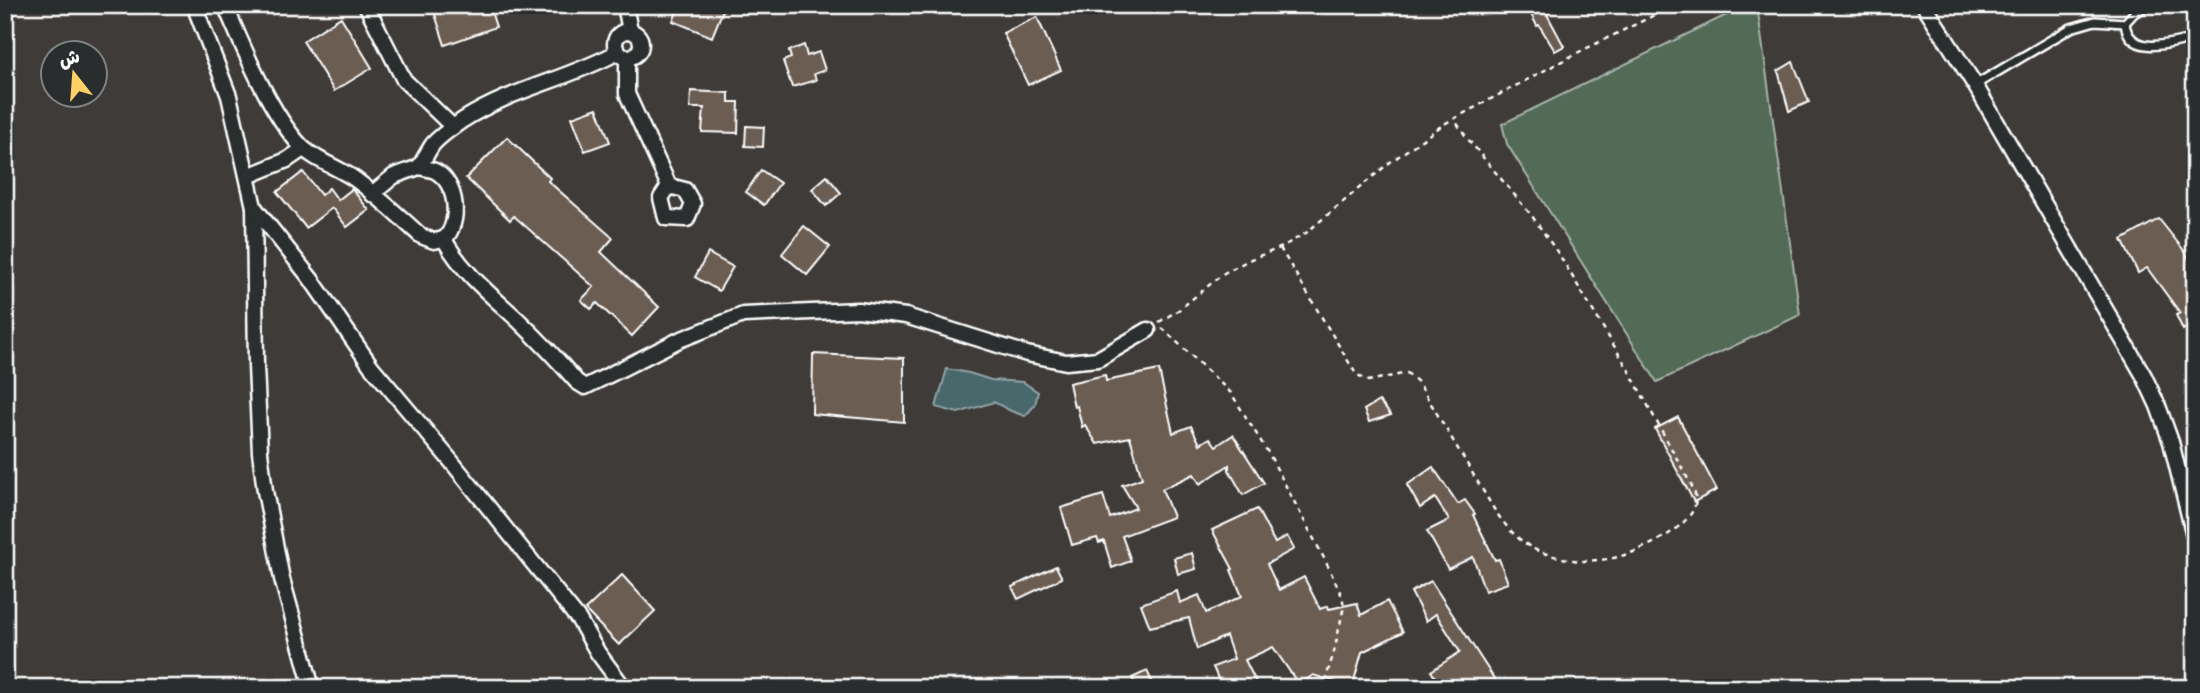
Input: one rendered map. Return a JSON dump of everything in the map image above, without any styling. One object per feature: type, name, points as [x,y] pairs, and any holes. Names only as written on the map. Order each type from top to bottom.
[{"type":"street","points":[[194,5],[229,96],[254,207],[260,452],[264,491],[282,579],[312,688]]},
{"type":"street","points":[[225,5],[272,103],[303,149],[354,179],[421,236],[434,241],[444,239],[454,226],[455,206],[451,190],[435,171],[419,167],[394,176],[372,194]]},
{"type":"street","points":[[366,5],[404,80],[453,127]]},
{"type":"street","points":[[625,5],[630,31]]},
{"type":"street","points":[[1924,5],[1975,85],[2144,376],[2171,442],[2195,540]]},
{"type":"street","points":[[419,167],[434,143],[481,109],[599,62],[622,54],[636,54],[642,46],[639,36],[630,31],[625,31],[615,42],[622,54],[627,94],[669,186]]},
{"type":"street","points":[[248,176],[288,160],[303,149]]},
{"type":"street","points":[[254,207],[311,279],[371,366],[579,620],[598,653],[624,688]]},
{"type":"street","points":[[444,239],[454,258],[467,273],[585,387],[679,340],[743,315],[858,310],[906,316],[1027,355],[1066,362],[1098,359],[1148,330]]},
{"type":"lane","points":[[1975,85],[2071,28],[2095,21],[2124,23],[2148,5]]},
{"type":"lane","points":[[2124,23],[2126,32],[2147,46],[2166,45],[2195,38]]},
{"type":"path","points":[[1323,688],[1334,652],[1343,606],[1336,584],[1269,454],[1231,393],[1157,324],[1224,273],[1306,233],[1389,163],[1454,119],[1579,52],[1675,5]]},
{"type":"path","points":[[1280,248],[1356,374],[1368,381],[1407,373],[1418,382],[1503,523],[1519,539],[1538,551],[1581,561],[1620,557],[1658,541],[1684,523],[1695,507],[1693,490],[1628,369],[1560,256],[1532,216],[1454,119]]},
{"type":"green space","points":[[1747,5],[1757,5],[1800,315],[1657,382],[1507,144],[1502,124]]},
{"type":"water","points":[[947,369],[991,380],[1023,382],[1038,392],[1035,405],[1025,416],[994,402],[958,413],[936,407]]},
{"type":"building","points":[[432,5],[489,5],[496,27],[445,45]]},
{"type":"building","points":[[680,5],[725,5],[712,37],[673,21]]},
{"type":"building","points":[[1542,5],[1564,46],[1555,51],[1529,10]]},
{"type":"building","points":[[341,17],[372,68],[334,91],[303,41]]},
{"type":"building","points":[[1037,17],[1061,70],[1028,85],[1003,33]]},
{"type":"building","points":[[804,45],[807,56],[819,52],[825,70],[814,74],[816,80],[792,87],[783,61],[791,58],[789,51]]},
{"type":"building","points":[[1793,62],[1809,102],[1789,111],[1778,71]]},
{"type":"building","points":[[691,91],[729,93],[729,102],[739,102],[738,133],[702,132],[704,108],[690,108]]},
{"type":"building","points":[[597,108],[610,142],[585,151],[572,117]]},
{"type":"building","points":[[746,126],[764,127],[763,147],[745,146]]},
{"type":"building","points":[[507,137],[550,178],[548,181],[613,238],[601,252],[659,307],[632,336],[597,303],[591,309],[581,300],[594,287],[514,216],[510,220],[466,178]]},
{"type":"building","points":[[761,170],[780,183],[764,205],[746,192]]},
{"type":"building","points":[[303,172],[321,195],[329,188],[338,200],[352,189],[369,210],[347,227],[332,208],[306,228],[277,192]]},
{"type":"building","points":[[827,176],[841,193],[826,206],[812,189]]},
{"type":"building","points":[[2159,219],[2186,253],[2195,272],[2195,293],[2190,296],[2195,305],[2195,342],[2186,328],[2183,330],[2176,315],[2180,313],[2147,268],[2138,273],[2122,240]]},
{"type":"building","points":[[804,226],[830,247],[807,275],[782,254]]},
{"type":"building","points":[[708,253],[733,267],[719,291],[695,277]]},
{"type":"building","points":[[813,354],[904,358],[904,422],[812,414]]},
{"type":"building","points":[[1159,370],[1173,433],[1191,426],[1200,444],[1210,438],[1216,446],[1233,435],[1264,483],[1243,495],[1229,470],[1229,465],[1200,484],[1194,474],[1162,489],[1173,517],[1122,536],[1131,561],[1112,568],[1104,541],[1099,543],[1097,538],[1072,545],[1061,508],[1103,495],[1110,518],[1136,508],[1122,485],[1142,478],[1130,437],[1097,444],[1085,425],[1082,427],[1069,383],[1105,375],[1106,381]]},
{"type":"building","points":[[1379,401],[1391,415],[1369,422],[1364,410]]},
{"type":"building","points":[[1678,417],[1717,490],[1694,502],[1655,429]]},
{"type":"building","points":[[1433,467],[1458,504],[1465,500],[1475,514],[1473,515],[1495,560],[1499,559],[1508,583],[1485,591],[1473,557],[1448,569],[1427,531],[1449,520],[1435,498],[1420,508],[1407,485]]},
{"type":"building","points":[[1257,509],[1275,543],[1287,536],[1294,549],[1267,564],[1279,590],[1304,577],[1320,609],[1357,603],[1361,615],[1387,601],[1403,632],[1362,652],[1352,688],[1334,688],[1336,682],[1313,675],[1299,685],[1273,647],[1245,660],[1256,682],[1246,688],[1222,688],[1213,667],[1234,659],[1226,636],[1197,649],[1189,618],[1150,627],[1141,604],[1177,591],[1180,603],[1199,595],[1206,613],[1242,596],[1231,570],[1233,569],[1212,530]]},
{"type":"building","points":[[1192,553],[1196,569],[1178,574],[1174,558]]},
{"type":"building","points":[[1056,566],[1062,578],[1018,599],[1012,587]]},
{"type":"building","points":[[622,575],[655,611],[619,645],[585,610]]},
{"type":"building","points":[[1431,581],[1495,680],[1484,688],[1442,688],[1431,671],[1460,652],[1436,614],[1426,621],[1411,592]]},
{"type":"building","points":[[1147,671],[1155,688],[1137,688],[1132,678]]}]
